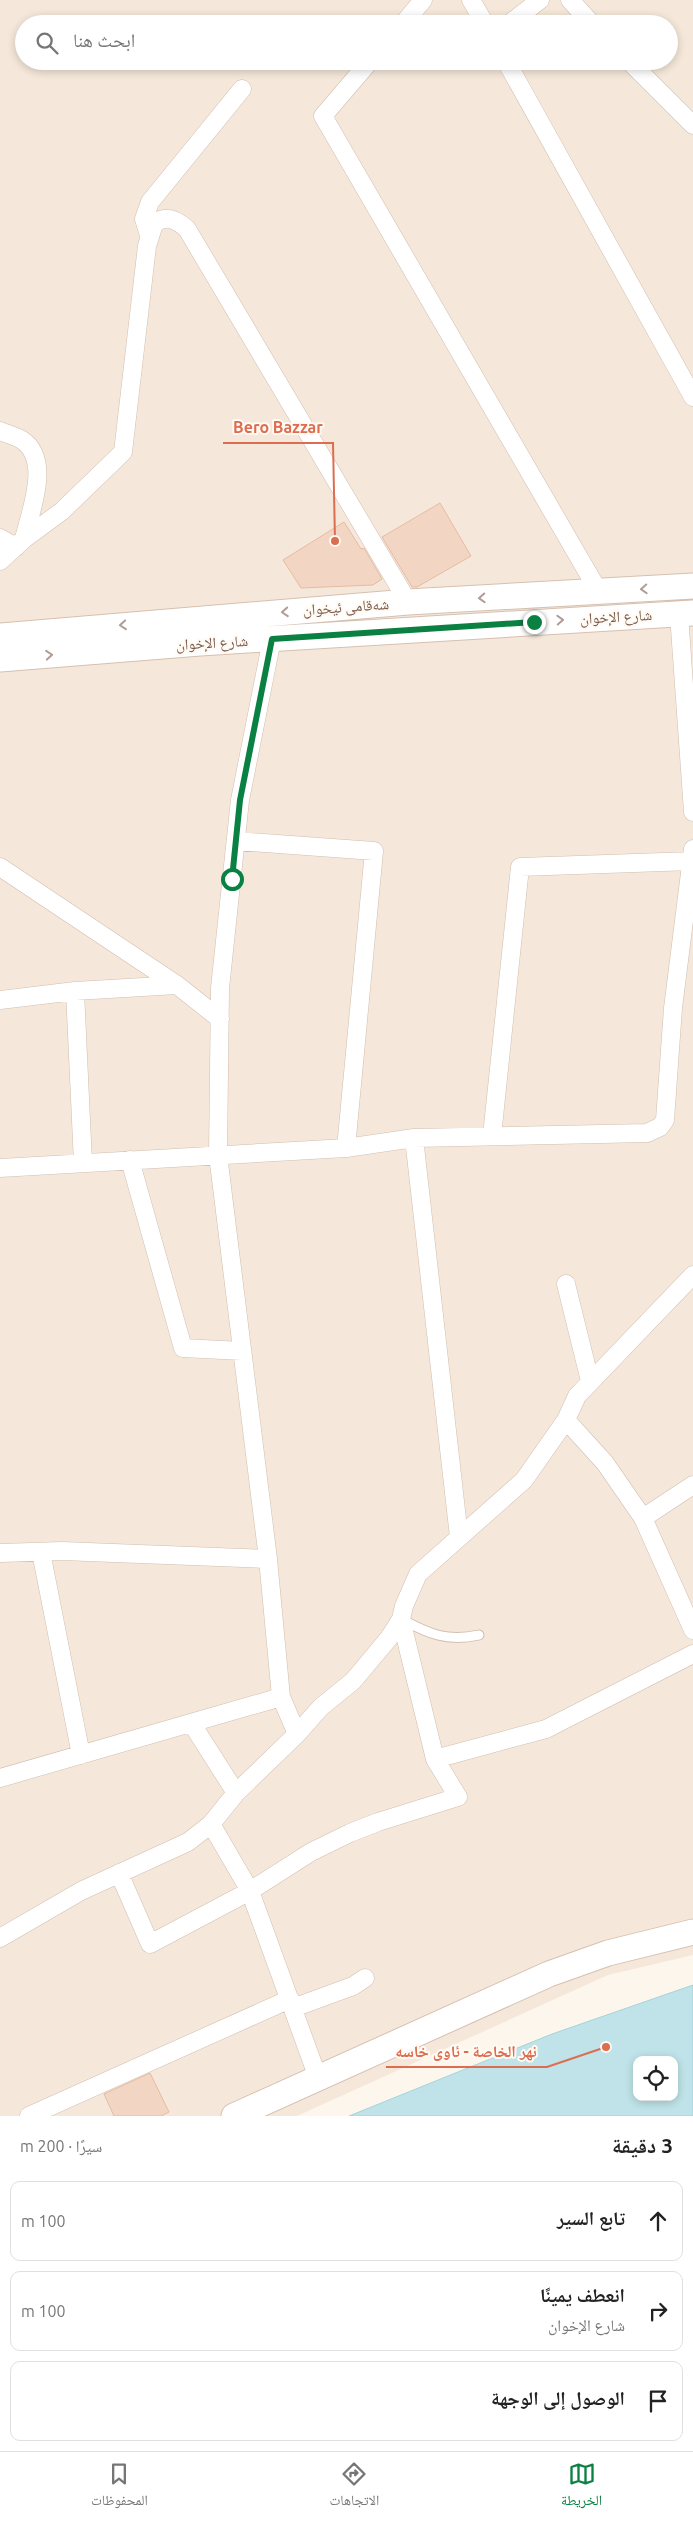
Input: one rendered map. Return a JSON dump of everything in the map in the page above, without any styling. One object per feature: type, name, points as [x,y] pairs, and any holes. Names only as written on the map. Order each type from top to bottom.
[{"type":"main road","name":"شەقامی ئیخوان","points":[[0,636],[408,602],[693,586]]},
{"type":"main road","points":[[530,595],[532,622]]},
{"type":"main road","name":"شارع الإخوان","points":[[0,659],[272,639],[686,613]]},
{"type":"main road","points":[[234,2116],[549,1974],[608,1953],[693,1932]]},
{"type":"street","points":[[410,15],[423,0]]},
{"type":"street","points":[[471,0],[480,15]]},
{"type":"street","points":[[521,15],[540,0]]},
{"type":"street","points":[[570,0],[584,15]]},
{"type":"street","points":[[362,70],[323,116],[599,592]]},
{"type":"street","points":[[511,70],[693,397]]},
{"type":"street","points":[[638,70],[693,125]]},
{"type":"street","points":[[149,235],[144,219],[150,202],[242,89]]},
{"type":"street","points":[[0,561],[62,511],[123,452],[149,235],[154,224],[164,218],[177,221],[187,229],[408,602]]},
{"type":"street","points":[[0,431],[23,440],[36,459],[37,478],[20,543]]},
{"type":"street","points":[[0,538],[20,543]]},
{"type":"street","points":[[686,613],[693,812]]},
{"type":"street","points":[[272,639],[240,800],[220,988],[218,1155],[268,1559],[281,1697],[297,1734]]},
{"type":"street","points":[[236,841],[374,851],[346,1148]]},
{"type":"street","points":[[0,1168],[346,1148],[414,1138],[647,1133],[660,1127],[665,1120],[672,1008],[693,855],[520,867],[492,1136]]},
{"type":"street","points":[[0,867],[177,985],[220,1019]]},
{"type":"street","points":[[0,1000],[75,991],[177,985]]},
{"type":"street","points":[[75,991],[83,1163]]},
{"type":"street","points":[[414,1138],[459,1537]]},
{"type":"street","points":[[130,1160],[183,1348],[242,1351]]},
{"type":"street","points":[[0,1938],[81,1891],[188,1842],[211,1824],[236,1793],[322,1707],[353,1681],[389,1638],[401,1619],[404,1606],[418,1574],[524,1480],[566,1420],[577,1396],[693,1275]]},
{"type":"street","points":[[566,1284],[590,1381]]},
{"type":"street","points":[[566,1420],[605,1463],[643,1518],[691,1622]]},
{"type":"street","points":[[643,1518],[693,1485]]},
{"type":"street","points":[[41,1552],[81,1755]]},
{"type":"street","points":[[0,1553],[138,1553],[268,1559]]},
{"type":"street","points":[[119,1873],[150,1944],[250,1891],[311,1852],[350,1833],[378,1822],[458,1797],[435,1759],[401,1619]]},
{"type":"street","points":[[435,1759],[546,1730],[693,1654]]},
{"type":"street","points":[[0,1778],[281,1697]]},
{"type":"street","points":[[192,1724],[236,1793]]},
{"type":"street","points":[[211,1824],[250,1891],[318,2078]]},
{"type":"street","points":[[29,2116],[291,2004],[353,1986],[364,1978]]},
{"type":"lane","points":[[401,1619],[438,1636],[460,1639],[479,1635]]},
{"type":"shaded area","points":[[0,0],[693,0],[693,1955],[608,1975],[297,2116],[0,2116]]},
{"type":"water","points":[[693,1985],[693,2116],[349,2116],[552,2034]]},
{"type":"building","points":[[440,503],[471,556],[417,587],[412,587],[382,537]]},
{"type":"building","points":[[344,522],[361,549],[364,548],[382,579],[373,585],[301,588],[283,560]]},
{"type":"building","points":[[150,2073],[169,2112],[161,2116],[114,2116],[104,2094]]},
{"type":"place","name":"Bero Bazzar","points":[[335,541]]},
{"type":"place","name":"نهر الخاصة - ئاوی خاسە","points":[[606,2047]]},
{"type":"route","points":[[232,879],[240,800],[272,639],[534,622]]}]
